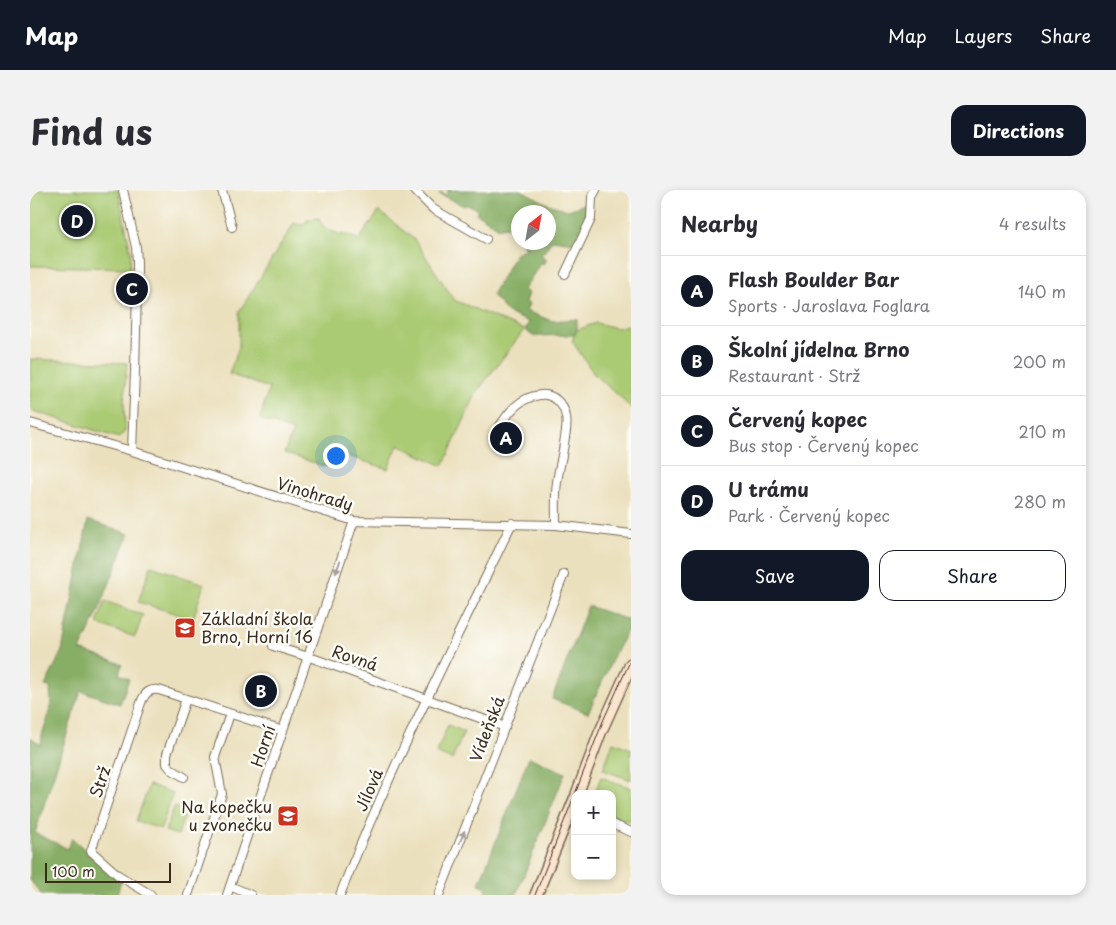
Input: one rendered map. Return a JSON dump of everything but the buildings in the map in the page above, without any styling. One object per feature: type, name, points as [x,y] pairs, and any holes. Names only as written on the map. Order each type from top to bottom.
[{"type":"main road","points":[[579,790],[600,733],[631,664]]},
{"type":"main road","points":[[536,895],[571,812]]},
{"type":"street","points":[[123,190],[136,246],[137,261],[132,451]]},
{"type":"street","points":[[222,190],[232,227]]},
{"type":"street","points":[[414,190],[433,208],[486,238]]},
{"type":"street","points":[[565,274],[591,219],[592,197],[596,190]]},
{"type":"street","points":[[497,431],[513,408],[524,399],[542,394],[555,398],[564,409],[567,428],[557,485],[556,524]]},
{"type":"street","name":"Vinohrady","points":[[30,423],[132,451],[354,521],[556,524],[631,534]]},
{"type":"street","name":"Horní","points":[[227,895],[354,521]]},
{"type":"street","name":"Jílová","points":[[340,895],[413,727],[512,523]]},
{"type":"street","name":"Vídeňská","points":[[439,895],[564,574]]},
{"type":"street","name":"Rovná","points":[[273,646],[428,698]]},
{"type":"street","name":"Strž","points":[[151,895],[118,875],[91,851],[146,692],[154,689],[159,690],[283,731]]},
{"type":"street","points":[[428,698],[505,726]]},
{"type":"street","points":[[184,777],[171,770],[166,764],[167,754],[186,699]]},
{"type":"street","points":[[188,895],[222,794],[215,757],[230,714]]},
{"type":"street","points":[[616,826],[631,832]]},
{"type":"street","points":[[230,886],[251,895]]},
{"type":"green space","points":[[30,190],[118,190],[131,253],[130,268],[30,266]]},
{"type":"green space","points":[[447,190],[521,190],[551,205],[511,205],[511,226],[499,228],[476,213],[478,210],[472,206],[464,206],[439,194],[441,192],[445,195],[448,192]]},
{"type":"green space","points":[[587,203],[586,219],[574,243],[556,241],[556,206],[568,210]]},
{"type":"green space","points":[[379,211],[415,240],[454,300],[524,330],[477,392],[443,466],[398,445],[388,469],[335,452],[327,467],[284,453],[293,431],[260,419],[269,388],[229,374],[239,347],[239,312],[294,223],[303,225],[308,219],[319,218],[322,225],[327,229],[359,240]]},
{"type":"green space","points":[[522,250],[545,250],[541,256],[547,259],[544,264],[541,263],[524,290],[528,293],[525,302],[529,304],[526,311],[552,321],[577,319],[575,335],[533,336],[525,330],[529,322],[508,313],[492,295],[516,253]]},
{"type":"green space","points":[[596,323],[617,328],[631,325],[631,409],[594,374],[572,341],[577,330]]},
{"type":"green space","points":[[30,359],[127,363],[124,401],[125,431],[122,435],[119,438],[30,410]]},
{"type":"green space","points":[[88,520],[129,534],[97,615],[80,650],[122,664],[119,674],[129,679],[120,704],[81,691],[35,833],[68,849],[72,838],[121,881],[117,895],[42,895],[30,880],[30,739],[32,738],[41,745],[42,735],[51,706],[50,687],[45,686],[62,651]]},
{"type":"green space","points":[[151,566],[204,584],[193,619],[138,602]]},
{"type":"green space","points":[[105,601],[143,615],[135,637],[97,624]]},
{"type":"green space","points":[[588,606],[631,621],[631,624],[616,651],[588,713],[552,699]]},
{"type":"green space","points":[[448,725],[464,732],[452,760],[436,753]]},
{"type":"green space","points":[[613,742],[631,749],[631,780],[603,770]]},
{"type":"green space","points":[[529,757],[565,773],[516,895],[484,895],[487,887],[479,884]]},
{"type":"green space","points":[[601,777],[631,788],[631,822],[616,816],[616,790],[596,790]]},
{"type":"green space","points":[[149,785],[173,793],[161,829],[136,821]]},
{"type":"green space","points":[[174,807],[186,811],[178,835],[165,831]]},
{"type":"tram line","points":[[577,790],[603,721],[631,659]]},
{"type":"tram line","points":[[535,895],[571,804]]},
{"type":"place","name":"U trámu","points":[[77,221]]},
{"type":"place","name":"Červený kopec","points":[[132,289]]},
{"type":"place","name":"Flash Boulder Bar","points":[[506,438]]},
{"type":"place","name":"Základní škola Brno, Horní 16","points":[[185,628]]},
{"type":"place","name":"Školní jídelna Brno","points":[[261,691]]},
{"type":"place","name":"Na kopečku u zvonečku","points":[[288,816]]}]
